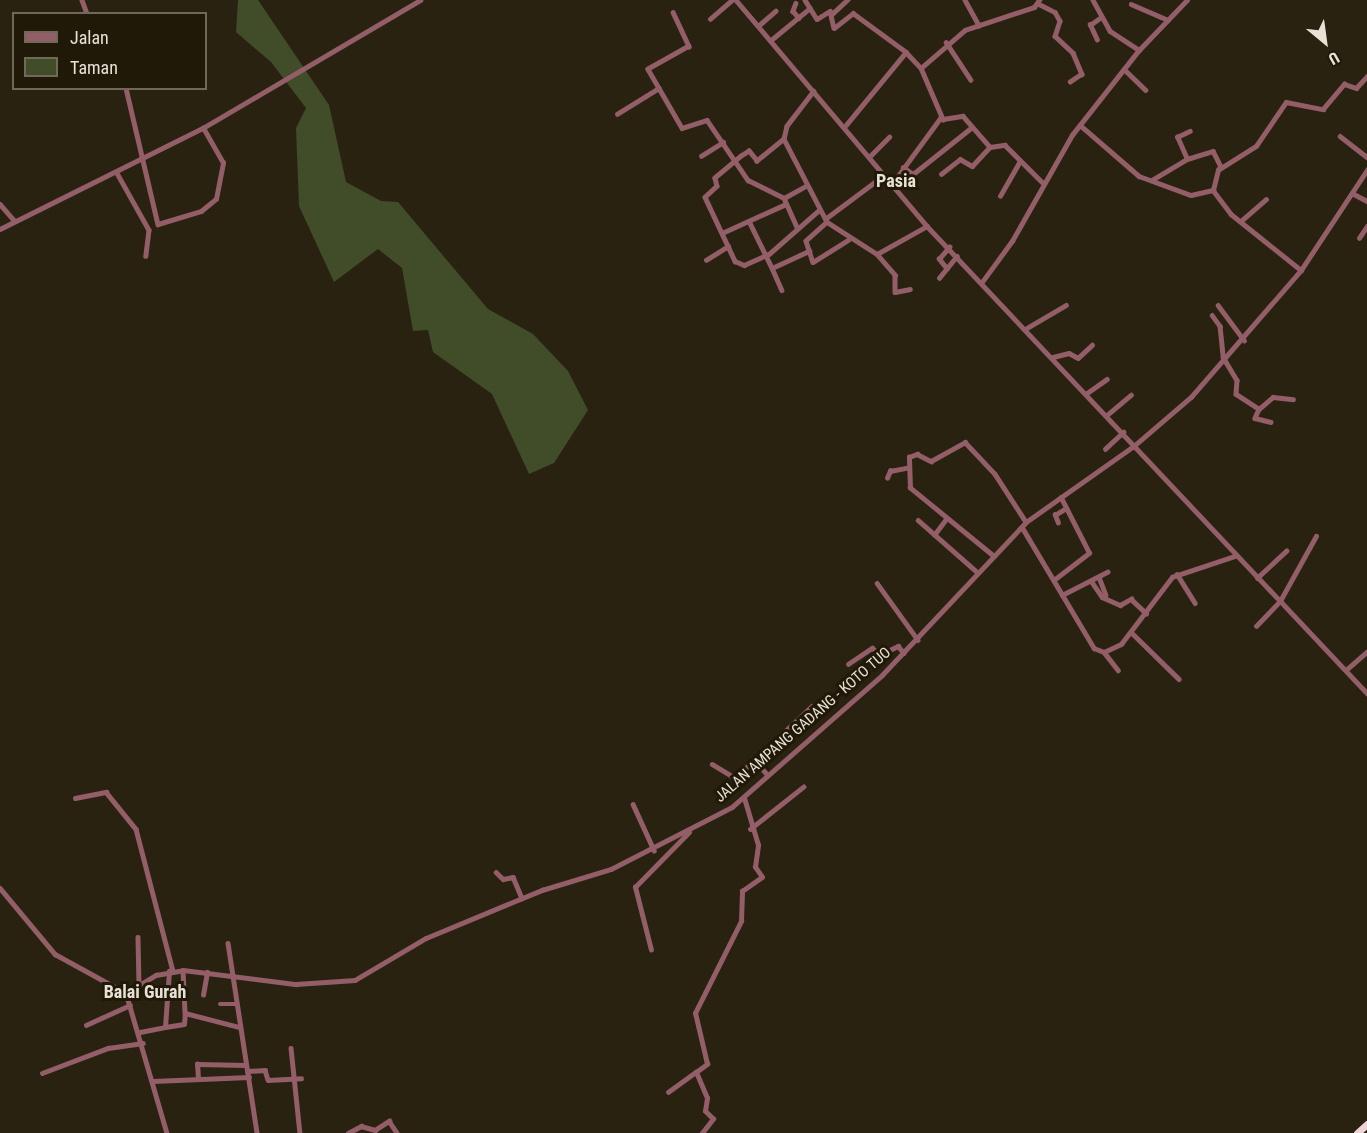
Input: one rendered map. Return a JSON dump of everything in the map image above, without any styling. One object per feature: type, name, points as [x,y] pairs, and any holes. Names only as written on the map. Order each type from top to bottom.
[{"type":"highway","points":[[1357,1133],[1367,1124]]},
{"type":"street","points":[[0,229],[14,220],[117,173],[203,128],[420,0]]},
{"type":"street","points":[[710,20],[734,0],[846,124],[884,175],[927,226],[1027,328],[1235,556],[1367,693]]},
{"type":"street","points":[[806,0],[817,19],[828,10],[832,14],[834,28],[853,14],[906,52],[921,68],[941,117]]},
{"type":"street","points":[[832,14],[847,0]]},
{"type":"street","points":[[965,0],[979,25]]},
{"type":"street","points":[[1093,0],[1100,18],[1139,50]]},
{"type":"street","points":[[982,282],[1016,234],[1042,182],[1080,125],[1139,50],[1188,0]]},
{"type":"street","points":[[921,68],[946,42],[979,25],[1039,2],[1055,12],[1060,21],[1055,36],[1073,53],[1082,74],[1070,82]]},
{"type":"street","points":[[796,3],[793,11],[799,18]]},
{"type":"street","points":[[1131,4],[1168,20]]},
{"type":"street","points":[[771,40],[810,8]]},
{"type":"street","points":[[758,26],[775,11]]},
{"type":"street","points":[[673,12],[689,46],[648,65],[658,88],[682,128],[704,118],[738,160],[757,189],[765,184],[784,198],[798,227]]},
{"type":"street","points":[[1097,40],[1090,25],[1100,18]]},
{"type":"street","points":[[946,42],[971,80]]},
{"type":"street","points":[[846,124],[906,52]]},
{"type":"street","points":[[1124,69],[1146,90]]},
{"type":"street","points":[[1213,190],[1221,167],[1256,146],[1286,102],[1323,110],[1344,84],[1356,88],[1367,76]]},
{"type":"street","points":[[617,114],[658,88]]},
{"type":"street","points":[[127,90],[134,106],[141,161],[159,225]]},
{"type":"street","points":[[814,91],[787,126],[784,139],[804,187],[826,220],[848,240],[877,254],[895,275],[895,292],[910,289]]},
{"type":"street","points":[[892,184],[941,117],[961,115],[990,147]]},
{"type":"street","points":[[1080,125],[1137,175],[1191,195],[1213,190]]},
{"type":"street","points":[[903,167],[913,174],[972,127]]},
{"type":"street","points":[[146,256],[150,236],[159,225],[201,211],[216,199],[224,163],[203,128]]},
{"type":"street","points":[[1187,159],[1177,137],[1190,131]]},
{"type":"street","points":[[1340,136],[1367,157]]},
{"type":"street","points":[[870,156],[889,137]]},
{"type":"street","points":[[784,139],[757,161],[749,151],[715,178],[717,186],[705,197],[728,246],[741,265],[769,254],[819,210]]},
{"type":"street","points":[[701,156],[723,142]]},
{"type":"street","points":[[941,174],[960,159],[972,166],[990,147],[1005,145],[1042,182]]},
{"type":"street","points":[[1152,180],[1187,159],[1213,151],[1221,167]]},
{"type":"street","points":[[1000,196],[1020,161]]},
{"type":"street","name":"JALAN AMPANG GADANG - KOTO TUO","points":[[126,993],[139,983],[171,971],[183,970],[304,984],[355,980],[426,938],[522,898],[654,850],[744,798],[918,640],[976,571],[1026,522],[1135,446],[1225,362],[1301,270],[1367,170]]},
{"type":"street","points":[[117,173],[150,236]]},
{"type":"street","points":[[848,240],[817,262],[808,250],[807,239],[826,220],[884,175]]},
{"type":"street","points":[[784,198],[804,187]]},
{"type":"street","points":[[1213,190],[1241,221],[1301,270]]},
{"type":"street","points":[[1352,194],[1367,201]]},
{"type":"street","points":[[1241,221],[1266,199]]},
{"type":"street","points":[[0,204],[14,220]]},
{"type":"street","points":[[722,233],[786,204]]},
{"type":"street","points":[[750,222],[769,254],[772,268],[782,290]]},
{"type":"street","points":[[877,254],[927,226]]},
{"type":"street","points":[[1359,238],[1367,226]]},
{"type":"street","points":[[706,260],[728,246]]},
{"type":"street","points":[[947,269],[939,259],[949,247]]},
{"type":"street","points":[[772,268],[808,250]]},
{"type":"street","points":[[939,278],[957,256]]},
{"type":"street","points":[[1027,328],[1066,304]]},
{"type":"street","points":[[1218,305],[1245,340]]},
{"type":"street","points":[[1212,315],[1220,326],[1225,362],[1237,380],[1235,392],[1259,409]]},
{"type":"street","points":[[1053,357],[1079,358],[1092,345]]},
{"type":"street","points":[[1087,393],[1107,379]]},
{"type":"street","points":[[1107,415],[1131,395]]},
{"type":"street","points":[[1271,422],[1255,417],[1259,409],[1273,397],[1293,399]]},
{"type":"street","points":[[1105,449],[1123,432]]},
{"type":"street","points":[[992,555],[910,488],[906,468],[910,457],[917,454],[931,462],[964,442],[995,474],[1026,522]]},
{"type":"street","points":[[887,478],[890,471],[906,468]]},
{"type":"street","points":[[1055,579],[1089,553],[1061,498]]},
{"type":"street","points":[[1058,523],[1055,515],[1066,508]]},
{"type":"street","points":[[934,535],[946,519]]},
{"type":"street","points":[[918,520],[976,571]]},
{"type":"street","points":[[1022,527],[1094,648],[1104,652],[1118,670]]},
{"type":"street","points":[[1256,626],[1280,601],[1316,536]]},
{"type":"street","points":[[1257,578],[1286,551]]},
{"type":"street","points":[[1104,652],[1131,632],[1177,574],[1235,556]]},
{"type":"street","points":[[1062,595],[1092,582],[1107,572]]},
{"type":"street","points":[[1177,574],[1195,603]]},
{"type":"street","points":[[1099,577],[1106,595]]},
{"type":"street","points":[[1092,582],[1118,605],[1132,600],[1146,613]]},
{"type":"street","points":[[877,584],[918,640]]},
{"type":"street","points":[[1131,632],[1179,680]]},
{"type":"street","points":[[848,664],[872,648],[881,654],[898,646],[904,653]]},
{"type":"street","points":[[1346,670],[1367,652]]},
{"type":"street","points":[[712,764],[734,778],[812,706]]},
{"type":"street","points":[[753,759],[768,775]]},
{"type":"street","points":[[750,829],[802,787]]},
{"type":"street","points":[[75,798],[106,792],[136,829],[171,971],[165,1027]]},
{"type":"street","points":[[668,1092],[707,1064],[695,1013],[741,921],[742,891],[762,878],[744,798]]},
{"type":"street","points":[[633,804],[654,850]]},
{"type":"street","points":[[651,950],[635,887],[691,830]]},
{"type":"street","points":[[496,872],[503,879],[513,877],[522,898]]},
{"type":"street","points":[[0,888],[55,954],[126,993],[143,1042],[167,1133]]},
{"type":"street","points":[[138,936],[139,983]]},
{"type":"street","points":[[228,943],[239,1028],[257,1133]]},
{"type":"street","points":[[140,1032],[184,1024],[183,970]]},
{"type":"street","points":[[203,995],[207,972]]},
{"type":"street","points":[[220,1004],[236,1004]]},
{"type":"street","points":[[86,1025],[129,1005]]},
{"type":"street","points":[[185,1013],[239,1028]]},
{"type":"street","points":[[42,1073],[108,1048],[143,1042]]},
{"type":"street","points":[[291,1048],[300,1133]]},
{"type":"street","points":[[198,1078],[198,1064],[265,1070],[268,1080],[301,1078]]},
{"type":"street","points":[[696,1072],[707,1098],[705,1111],[713,1119],[702,1133]]},
{"type":"street","points":[[153,1081],[249,1077]]},
{"type":"street","points":[[348,1133],[361,1126],[375,1130],[389,1120],[398,1133]]},
{"type":"green space","points":[[238,0],[258,0],[329,105],[346,182],[381,201],[398,202],[488,309],[533,334],[568,371],[588,410],[554,463],[529,474],[492,394],[433,352],[428,330],[413,331],[402,268],[378,249],[334,282],[299,206],[296,128],[306,108],[271,62],[236,32]]},
{"type":"district","name":"Pasia","points":[[896,181]]},
{"type":"district","name":"Balai Gurah","points":[[145,992]]}]
